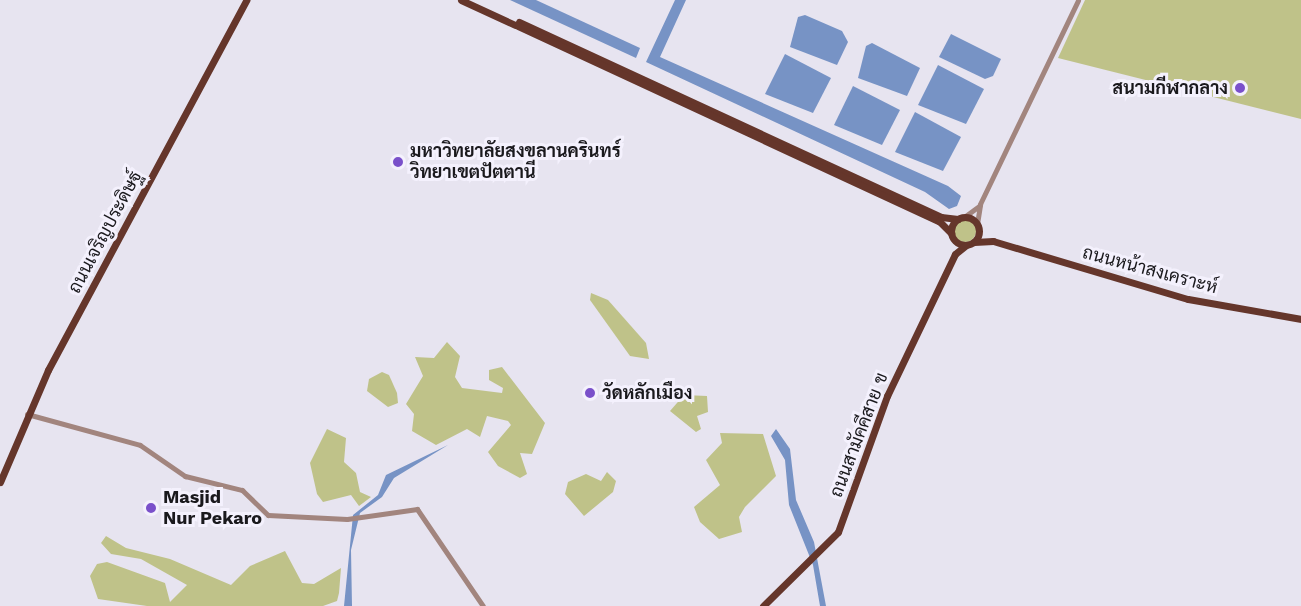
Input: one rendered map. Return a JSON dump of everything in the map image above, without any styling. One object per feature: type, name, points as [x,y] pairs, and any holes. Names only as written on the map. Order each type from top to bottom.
[{"type":"main road","name":"ถนนเจริญประดิษฐ์","points":[[0,482],[27,414],[246,0]]},
{"type":"main road","points":[[461,0],[517,23]]},
{"type":"main road","points":[[472,0],[939,221],[952,235],[970,243],[978,226]]},
{"type":"main road","name":"ถนนหน้าสงเคราะห์","points":[[517,23],[941,217],[961,218],[978,226],[993,241]]},
{"type":"main road","points":[[955,254],[952,235],[961,218]]},
{"type":"main road","name":"ถนนหน้าสงเคราะห์","points":[[970,243],[993,241],[1163,293],[1301,319]]},
{"type":"main road","name":"ถนนสามัคคีสาย ข","points":[[763,606],[838,532],[887,396],[955,254],[970,243]]},
{"type":"street","points":[[978,226],[980,204],[1078,0]]},
{"type":"street","points":[[961,218],[980,204]]},
{"type":"street","points":[[27,414],[140,445],[185,476],[242,490],[268,514],[347,519],[417,510],[483,606]]},
{"type":"green space","name":"สนามกีฬากลาง","points":[[1085,0],[1301,0],[1301,119],[1058,58]]},
{"type":"green space","points":[[965,220],[975,227],[976,231],[969,241],[965,242],[955,235],[954,231],[961,221]]},
{"type":"green space","points":[[591,293],[608,300],[646,343],[649,359],[630,356],[590,300]]},
{"type":"green space","points":[[447,342],[460,356],[455,377],[462,388],[502,393],[503,388],[489,380],[489,370],[502,367],[545,423],[532,454],[520,453],[527,474],[520,478],[498,466],[488,452],[511,425],[508,421],[487,416],[480,437],[467,429],[436,445],[412,431],[414,414],[406,404],[423,376],[415,357],[434,358]]},
{"type":"green space","points":[[382,372],[389,375],[397,393],[398,403],[388,407],[367,391],[369,379]]},
{"type":"green space","points":[[684,395],[707,396],[708,412],[697,416],[701,429],[696,432],[670,411]]},
{"type":"green space","points":[[327,429],[346,438],[344,462],[356,473],[360,492],[371,497],[359,506],[351,495],[323,502],[317,494],[310,463]]},
{"type":"green space","points":[[720,433],[763,434],[776,476],[745,507],[739,517],[742,532],[719,539],[700,522],[694,507],[720,485],[706,460],[722,443]]},
{"type":"green space","points":[[607,472],[616,481],[613,492],[584,516],[565,494],[568,482],[586,474],[601,481]]},
{"type":"green space","points":[[106,536],[126,548],[170,559],[231,585],[250,566],[285,551],[302,583],[314,584],[341,568],[337,601],[323,606],[147,606],[98,599],[90,576],[97,564],[107,562],[165,583],[170,602],[187,585],[141,559],[111,554],[101,543]]},
{"type":"water","points":[[510,0],[536,0],[640,48],[636,58]]},
{"type":"water","points":[[675,0],[686,0],[660,57],[948,186],[961,196],[957,206],[949,209],[925,192],[646,62]]},
{"type":"water","points":[[805,15],[842,31],[848,42],[837,65],[790,47],[798,17]]},
{"type":"water","points":[[951,34],[1001,59],[993,76],[985,79],[939,57]]},
{"type":"water","points":[[872,43],[920,68],[907,96],[858,78],[866,46]]},
{"type":"water","points":[[785,54],[831,78],[813,113],[765,94]]},
{"type":"water","points":[[938,65],[984,89],[966,124],[918,105]]},
{"type":"water","points":[[853,86],[900,110],[882,145],[834,125]]},
{"type":"water","points":[[915,112],[961,137],[943,171],[895,152]]},
{"type":"water","points":[[776,429],[790,449],[796,500],[814,542],[826,606],[820,606],[813,565],[789,505],[785,460],[771,436]]},
{"type":"water","points":[[448,445],[394,478],[382,497],[360,513],[351,550],[352,606],[344,606],[353,515],[378,495],[386,475]]},
{"type":"place","name":"สนามกีฬากลาง","points":[[1240,88]]},
{"type":"place","name":"มหาวิทยาลัยสงขลานครินทร์ วิทยาเขตปัตตานี","points":[[398,162]]},
{"type":"place","name":"วัดหลักเมือง","points":[[590,393]]},
{"type":"place","name":"Masjid Nur Pekaro","points":[[151,508]]}]
